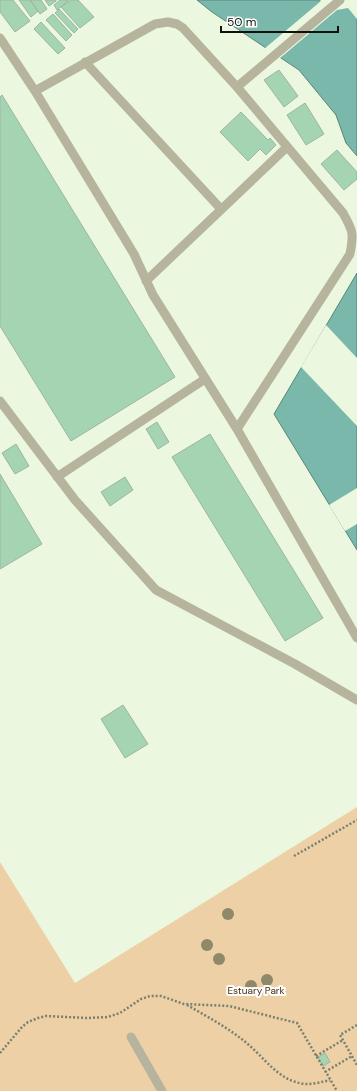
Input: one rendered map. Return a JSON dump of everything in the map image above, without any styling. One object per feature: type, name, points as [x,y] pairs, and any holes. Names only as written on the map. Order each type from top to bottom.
[{"type":"lane","points":[[237,87],[340,0]]},
{"type":"lane","points":[[35,91],[155,24],[168,22],[177,24],[183,28],[237,87],[343,213],[352,230],[353,239],[350,254],[237,429]]},
{"type":"lane","points":[[0,38],[35,91],[134,254],[152,295],[237,429],[357,638]]},
{"type":"lane","points":[[85,62],[221,209]]},
{"type":"lane","points":[[146,281],[287,147]]},
{"type":"lane","points":[[57,477],[205,379]]},
{"type":"lane","points":[[0,401],[74,500],[156,590],[296,664],[357,700]]},
{"type":"lane","points":[[131,1038],[162,1091]]},
{"type":"path","points":[[294,856],[357,820]]},
{"type":"path","points":[[0,1053],[22,1027],[28,1022],[38,1018],[46,1016],[87,1018],[108,1017],[120,1013],[141,999],[150,996],[161,996],[184,1004],[243,1040],[274,1069],[293,1081],[306,1084],[330,1080]]},
{"type":"path","points":[[184,1004],[229,1006],[297,1023],[337,1091]]},
{"type":"path","points":[[357,1025],[340,1036],[357,1065]]},
{"type":"path","points":[[316,1056],[343,1040]]},
{"type":"path","points":[[325,1072],[352,1056]]},
{"type":"green space","name":"Estuary Park","points":[[357,807],[357,1091],[0,1091],[0,862],[75,983]]},
{"type":"water","points":[[197,0],[357,0],[357,156],[346,143],[336,115],[299,70],[212,12]]},
{"type":"water","points":[[357,273],[357,550],[274,414]]},
{"type":"pier","points":[[320,0],[357,0],[357,19],[348,8],[337,10],[279,59],[264,49],[321,1]]},
{"type":"pier","points":[[326,325],[357,358],[357,426],[301,367]]},
{"type":"pier","points":[[357,488],[357,524],[345,531],[329,505]]},
{"type":"building","points":[[0,0],[13,0],[30,21],[15,32],[0,12]]},
{"type":"building","points":[[19,0],[30,0],[38,11],[31,17]]},
{"type":"building","points":[[30,0],[41,0],[47,9],[40,14]]},
{"type":"building","points":[[45,0],[56,0],[56,1],[49,6]]},
{"type":"building","points":[[60,0],[69,0],[57,10],[54,5]]},
{"type":"building","points":[[71,0],[78,0],[94,17],[80,28],[61,7]]},
{"type":"building","points":[[59,9],[78,29],[74,33],[55,13]]},
{"type":"building","points":[[53,14],[72,35],[66,41],[46,20]]},
{"type":"building","points":[[41,22],[65,48],[58,54],[34,29]]},
{"type":"building","points":[[279,70],[298,96],[284,107],[264,80]]},
{"type":"building","points":[[2,95],[175,377],[71,441],[0,326],[0,97]]},
{"type":"building","points":[[305,103],[324,134],[306,145],[287,115]]},
{"type":"building","points":[[241,112],[268,140],[270,138],[276,145],[266,155],[260,149],[248,161],[220,132]]},
{"type":"building","points":[[337,150],[357,172],[357,179],[344,190],[321,164]]},
{"type":"building","points":[[157,422],[169,442],[158,449],[146,429]]},
{"type":"building","points":[[210,434],[323,618],[285,641],[172,457]]},
{"type":"building","points":[[16,444],[29,466],[15,474],[2,453]]},
{"type":"building","points":[[0,474],[42,544],[0,569]]},
{"type":"building","points":[[125,477],[133,490],[110,506],[101,492]]},
{"type":"building","points":[[123,705],[148,744],[125,758],[101,719]]},
{"type":"building","points":[[325,1053],[330,1062],[323,1066],[318,1057]]}]
